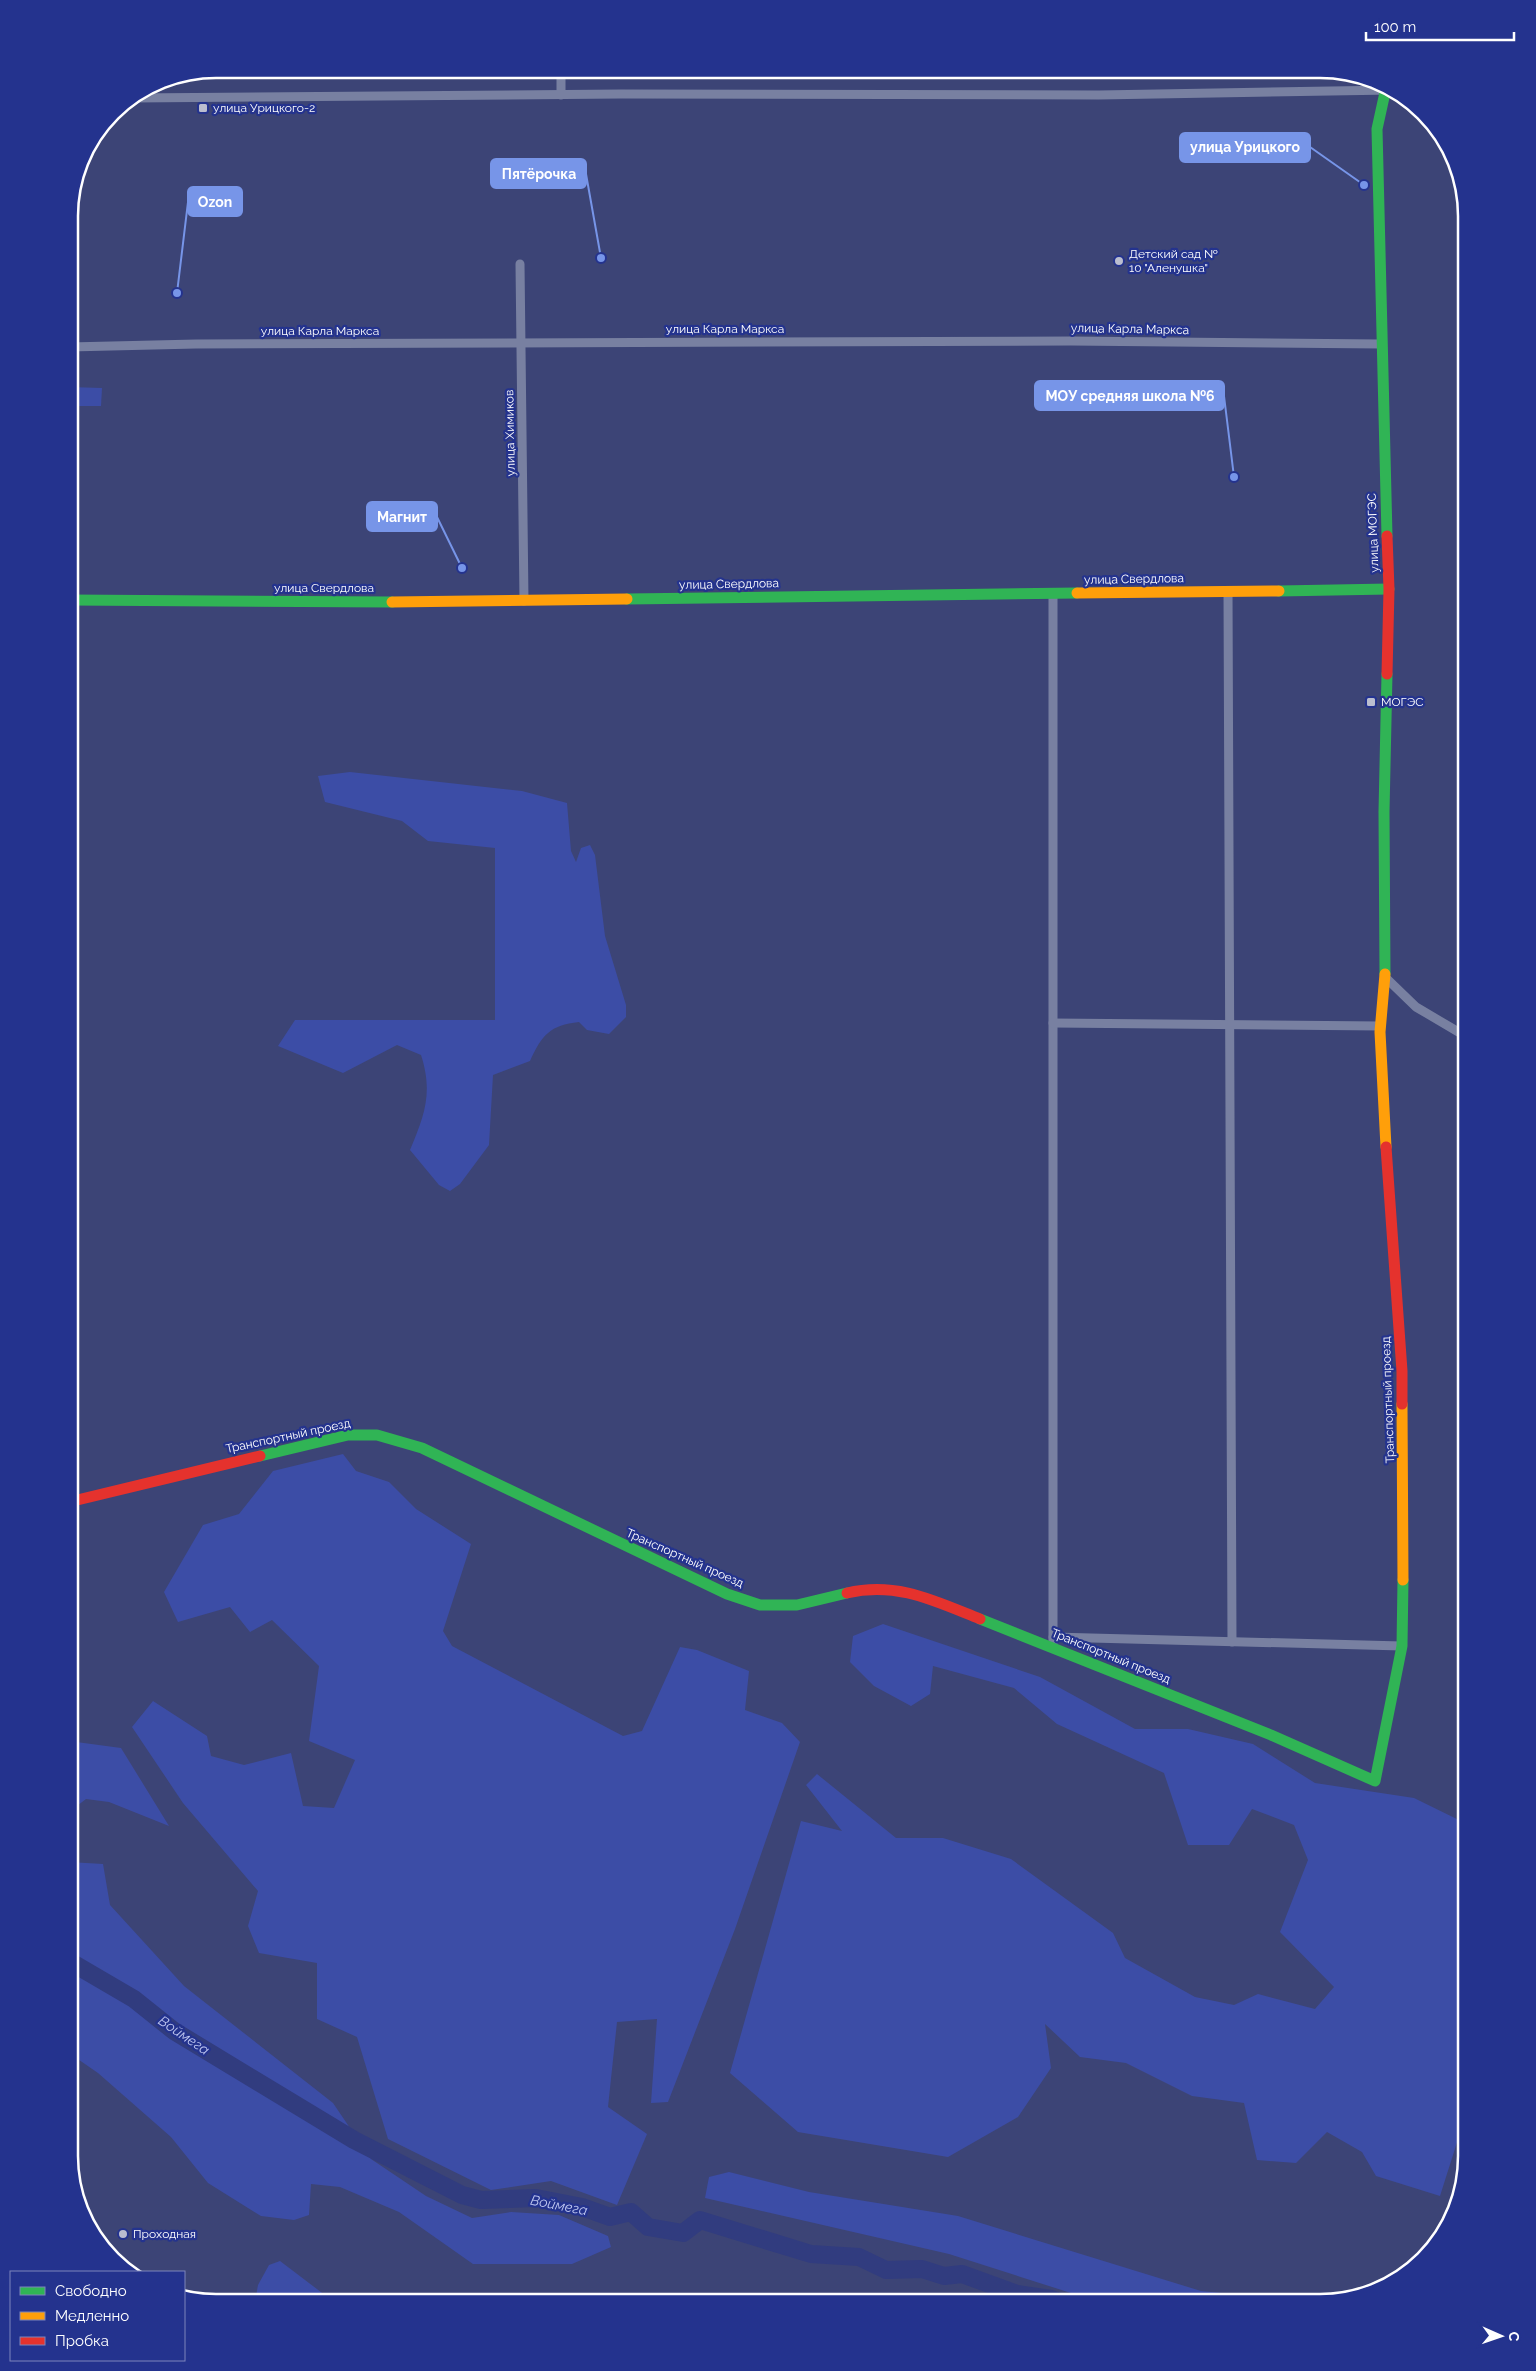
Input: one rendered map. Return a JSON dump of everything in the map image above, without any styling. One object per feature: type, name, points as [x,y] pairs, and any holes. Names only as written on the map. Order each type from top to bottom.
[{"type":"street","points":[[560,78],[561,94]]},
{"type":"street","points":[[144,98],[561,94],[1099,95],[1377,90]]},
{"type":"street","name":"улица МОГЭС","points":[[1385,977],[1384,812],[1390,589],[1381,344],[1377,129],[1387,95]]},
{"type":"street","name":"улица Химиков","points":[[520,264],[524,600]]},
{"type":"street","name":"улица Карла Маркса","points":[[78,347],[521,342],[1071,341],[1381,344]]},
{"type":"street","name":"улица Свердлова","points":[[78,600],[434,602],[1390,589]]},
{"type":"street","points":[[1228,591],[1232,1642]]},
{"type":"street","points":[[1053,594],[1053,1642],[1232,1642],[1402,1646]]},
{"type":"street","points":[[1385,977],[1416,1008],[1458,1032]]},
{"type":"street","name":"Транспортный проезд","points":[[78,1500],[348,1435],[377,1435],[422,1448],[719,1590],[760,1605],[797,1605],[856,1591],[882,1588],[925,1597],[1053,1642],[1374,1781],[1402,1646],[1404,1548],[1402,1371],[1388,1188],[1381,1026],[1385,977]]},
{"type":"street","points":[[1053,1023],[1230,1023],[1381,1026]]},
{"type":"shaded area","points":[[78,387],[102,388],[101,406],[78,406]]},
{"type":"shaded area","points":[[350,772],[522,791],[567,803],[571,851],[576,862],[581,848],[590,845],[595,855],[605,936],[626,1005],[626,1017],[609,1034],[587,1030],[579,1022],[569,1023],[554,1029],[543,1038],[530,1061],[493,1075],[489,1145],[460,1184],[450,1191],[439,1185],[410,1150],[420,1126],[426,1103],[425,1068],[421,1055],[397,1045],[343,1073],[278,1046],[295,1020],[495,1020],[495,848],[428,841],[402,821],[325,802],[318,776]]},
{"type":"shaded area","points":[[343,1454],[356,1471],[389,1482],[416,1509],[471,1544],[443,1631],[452,1646],[623,1736],[642,1731],[680,1647],[697,1650],[749,1671],[745,1710],[782,1723],[800,1742],[735,1929],[668,2102],[651,2103],[657,2019],[617,2022],[608,2107],[647,2134],[617,2205],[551,2181],[491,2190],[388,2139],[357,2037],[317,2019],[317,1963],[259,1953],[248,1926],[258,1891],[183,1803],[132,1727],[153,1701],[207,1736],[211,1756],[244,1765],[291,1753],[303,1806],[334,1808],[355,1760],[309,1741],[319,1666],[272,1620],[250,1632],[230,1607],[178,1622],[164,1592],[203,1525],[239,1514],[273,1471]]},
{"type":"shaded area","points":[[883,1624],[1040,1677],[1135,1729],[1188,1729],[1253,1744],[1315,1783],[1414,1798],[1458,1820],[1458,2139],[1440,2196],[1376,2176],[1362,2152],[1327,2132],[1296,2163],[1257,2160],[1244,2103],[1192,2096],[1126,2063],[1080,2057],[1045,2024],[1051,2068],[1018,2117],[948,2157],[798,2132],[730,2073],[801,1821],[842,1831],[806,1785],[817,1774],[896,1838],[943,1838],[1011,1859],[1113,1933],[1125,1958],[1195,1997],[1234,2005],[1258,1994],[1315,2009],[1334,1987],[1280,1932],[1308,1860],[1294,1825],[1252,1809],[1229,1845],[1188,1845],[1164,1773],[1057,1724],[1014,1688],[933,1666],[930,1694],[911,1706],[874,1686],[850,1662],[853,1636]]},
{"type":"shaded area","points":[[78,1742],[121,1748],[169,1826],[109,1802],[86,1799],[78,1805]]},
{"type":"shaded area","points":[[78,1863],[103,1864],[110,1905],[184,1986],[333,2103],[371,2159],[426,2196],[472,2218],[511,2212],[559,2215],[608,2236],[611,2247],[572,2264],[473,2264],[399,2212],[340,2187],[311,2184],[309,2215],[294,2220],[261,2216],[208,2183],[171,2137],[98,2073],[78,2059]]},
{"type":"shaded area","points":[[729,2172],[809,2192],[958,2216],[1201,2291],[1232,2294],[1073,2294],[949,2254],[705,2198],[709,2177]]},
{"type":"shaded area","points":[[280,2261],[322,2293],[257,2293],[258,2285],[269,2265]]},
{"type":"waterway","name":"Воймега","points":[[78,1966],[134,1999],[174,2031],[354,2140],[462,2195],[481,2200],[536,2198],[582,2207],[610,2217],[631,2212],[648,2227],[683,2233],[700,2220],[811,2254],[859,2257],[886,2270],[922,2269],[944,2276],[962,2274],[1016,2294]]},
{"type":"traffic: fast","points":[[1385,94],[1377,129],[1387,536]]},
{"type":"traffic: fast","points":[[1279,591],[1389,589]]},
{"type":"traffic: fast","points":[[627,599],[1077,593]]},
{"type":"traffic: fast","points":[[78,600],[392,602]]},
{"type":"traffic: fast","points":[[1385,974],[1384,812],[1387,674]]},
{"type":"traffic: fast","points":[[260,1456],[348,1435],[377,1435],[422,1448],[727,1594],[760,1605],[797,1605],[847,1593]]},
{"type":"traffic: fast","points":[[980,1619],[1271,1735],[1375,1781],[1402,1646],[1403,1580]]},
{"type":"traffic: slow","points":[[1077,593],[1279,591]]},
{"type":"traffic: slow","points":[[392,602],[627,599]]},
{"type":"traffic: slow","points":[[1385,974],[1380,1032],[1386,1147]]},
{"type":"traffic: slow","points":[[1402,1404],[1403,1580]]},
{"type":"traffic: jam","points":[[1387,536],[1389,589],[1387,674]]},
{"type":"traffic: jam","points":[[1386,1147],[1402,1371],[1402,1404]]},
{"type":"traffic: jam","points":[[78,1500],[260,1456]]},
{"type":"traffic: jam","points":[[847,1593],[882,1589],[899,1591],[931,1600],[980,1619]]},
{"type":"place","name":"улица Урицкого-2","points":[[203,108]]},
{"type":"place","name":"улица Урицкого","points":[[1364,185]]},
{"type":"place","name":"Пятёрочка","points":[[601,258]]},
{"type":"place","name":"Детский сад № 10 \"Аленушка\"","points":[[1119,261]]},
{"type":"place","name":"Ozon","points":[[177,293]]},
{"type":"place","name":"МОУ средняя школа №6","points":[[1234,477]]},
{"type":"place","name":"Магнит","points":[[462,568]]},
{"type":"place","name":"МОГЭС","points":[[1371,702]]},
{"type":"place","name":"Проходная","points":[[123,2234]]}]
